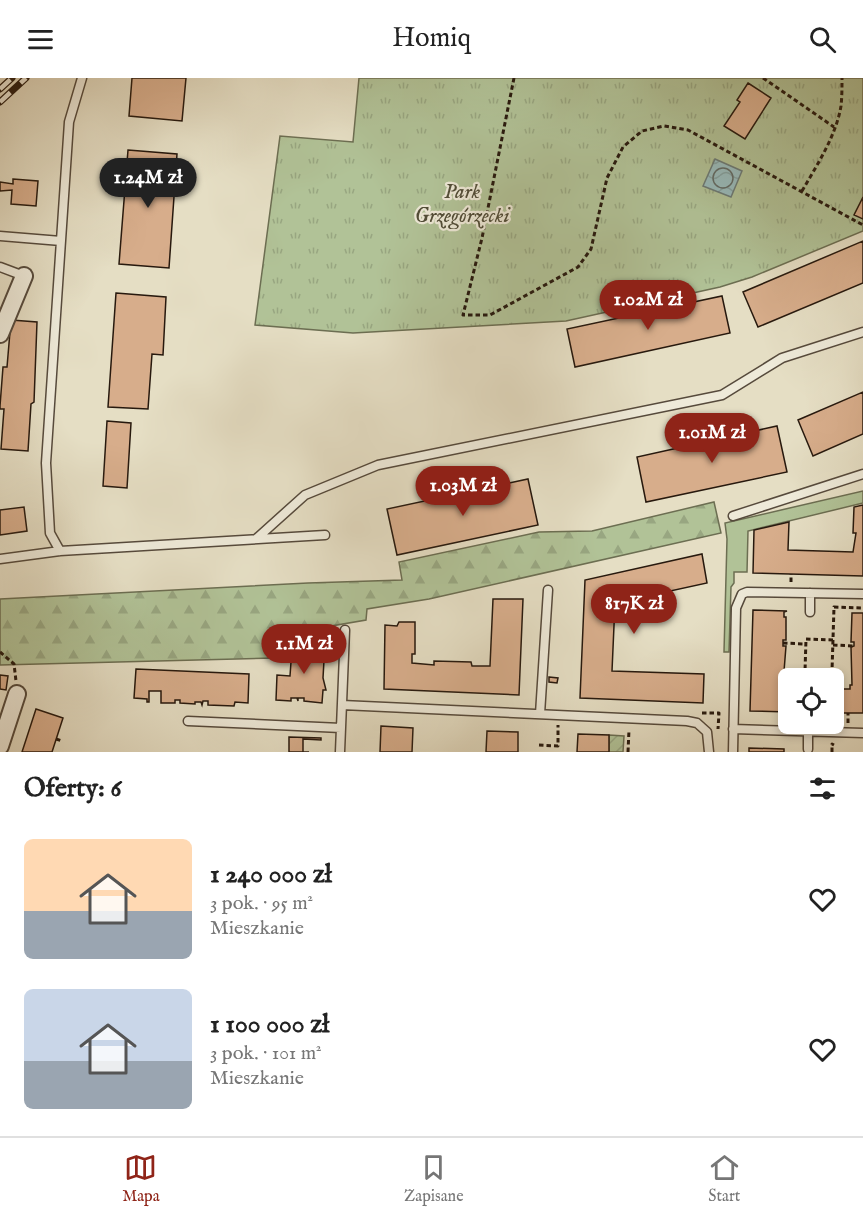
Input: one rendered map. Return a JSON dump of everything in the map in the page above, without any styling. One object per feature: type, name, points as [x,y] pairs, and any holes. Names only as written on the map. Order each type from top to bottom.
[{"type":"street","points":[[0,334],[24,276]]},
{"type":"street","points":[[0,746],[5,712],[17,694]]},
{"type":"lane","points":[[60,551],[50,533],[46,463],[69,122],[82,78]]},
{"type":"lane","points":[[0,236],[61,241]]},
{"type":"lane","points":[[0,267],[24,276]]},
{"type":"lane","points":[[255,539],[305,495],[378,465],[722,395],[782,358],[863,332]]},
{"type":"lane","points":[[733,516],[863,474]]},
{"type":"lane","points":[[0,559],[60,551],[325,535]]},
{"type":"lane","points":[[540,714],[548,590]]},
{"type":"lane","points":[[733,752],[737,601],[742,594],[747,592],[863,594]]},
{"type":"lane","points":[[810,593],[810,612]]},
{"type":"lane","points":[[340,752],[345,630]]},
{"type":"lane","points":[[342,705],[559,714],[697,723],[708,732],[709,752]]},
{"type":"lane","points":[[188,721],[340,728]]},
{"type":"lane","points":[[733,729],[778,730]]},
{"type":"lane","points":[[844,732],[863,733]]},
{"type":"lane","points":[[808,734],[808,749]]},
{"type":"path","points":[[514,78],[482,238],[463,315],[490,315],[578,267],[591,249],[607,178],[623,147],[642,131],[664,126],[688,130],[863,225]]},
{"type":"path","points":[[763,78],[834,127]]},
{"type":"path","points":[[802,191],[826,148],[834,127],[841,107],[842,78]]},
{"type":"path","points":[[833,640],[806,639],[805,671],[832,671],[833,645],[834,608],[863,608]]},
{"type":"path","points":[[783,643],[806,644]]},
{"type":"path","points":[[833,645],[854,646]]},
{"type":"path","points":[[0,651],[14,664],[17,694]]},
{"type":"path","points":[[848,713],[848,725]]},
{"type":"path","points":[[539,746],[558,746],[559,714]]},
{"type":"path","points":[[56,739],[62,741]]},
{"type":"green space","name":"Park Grzegórzecki","points":[[359,78],[863,78],[863,231],[752,277],[720,287],[566,321],[353,333],[255,325],[280,136],[353,142]]},
{"type":"green space","points":[[863,491],[863,503],[748,531],[747,572],[734,572],[734,583],[731,587],[729,652],[724,652],[727,539],[725,523]]},
{"type":"green space","points":[[714,502],[721,533],[429,599],[367,609],[366,620],[273,636],[273,658],[0,665],[0,599],[402,580],[399,562],[539,532],[592,531]]},
{"type":"green space","points":[[609,735],[624,736],[623,752],[609,752]]},
{"type":"water","points":[[715,159],[742,171],[731,197],[703,186]]},
{"type":"building","points":[[132,78],[186,78],[182,121],[129,116]]},
{"type":"building","points":[[748,83],[771,98],[745,139],[724,126],[740,102],[737,100]]},
{"type":"building","points":[[128,150],[177,154],[169,268],[119,264]]},
{"type":"building","points":[[13,179],[38,181],[36,206],[11,204],[12,190],[0,191],[0,182],[13,184]]},
{"type":"building","points":[[863,197],[863,219],[854,215]]},
{"type":"building","points":[[863,241],[863,283],[758,327],[743,292]]},
{"type":"building","points":[[116,293],[166,297],[163,355],[152,354],[148,409],[108,407]]},
{"type":"building","points":[[722,296],[730,333],[575,367],[567,329]]},
{"type":"building","points":[[11,320],[37,322],[34,402],[31,404],[28,451],[1,449],[4,409],[0,409],[0,406],[3,367],[7,367]]},
{"type":"building","points":[[863,392],[863,434],[813,456],[798,420]]},
{"type":"building","points":[[107,421],[131,423],[127,488],[103,486]]},
{"type":"building","points":[[777,426],[787,472],[646,502],[637,457]]},
{"type":"building","points":[[528,479],[538,525],[397,555],[387,509]]},
{"type":"building","points":[[863,505],[863,576],[753,573],[754,530],[789,522],[788,550],[853,552],[856,533],[853,533],[854,507]]},
{"type":"building","points":[[24,507],[27,531],[0,535],[0,510]]},
{"type":"building","points":[[702,554],[707,583],[615,603],[612,671],[704,674],[703,703],[580,698],[585,580]]},
{"type":"building","points":[[493,599],[523,599],[519,695],[384,689],[385,625],[397,626],[399,622],[415,622],[415,654],[412,654],[412,663],[434,665],[434,661],[471,662],[472,666],[490,666]]},
{"type":"building","points":[[753,610],[787,611],[784,612],[784,617],[786,617],[786,640],[783,640],[783,646],[786,646],[784,668],[778,668],[778,712],[750,711]]},
{"type":"building","points":[[852,613],[863,613],[863,713],[844,713],[844,689],[850,689],[852,685],[851,647],[854,646],[854,642],[851,642]]},
{"type":"building","points":[[320,639],[320,643],[325,643],[323,678],[326,690],[323,690],[322,703],[304,701],[304,698],[298,698],[298,701],[297,698],[291,698],[291,701],[276,700],[277,675],[290,676],[292,648],[306,648],[306,642]]},
{"type":"building","points":[[136,669],[249,674],[248,703],[235,702],[234,706],[208,705],[208,701],[203,701],[202,705],[201,702],[180,703],[180,700],[175,700],[175,703],[161,703],[161,691],[149,691],[149,702],[147,702],[147,699],[134,698]]},
{"type":"building","points":[[0,675],[8,676],[6,690],[0,689]]},
{"type":"building","points":[[549,677],[558,678],[557,683],[549,682]]},
{"type":"building","points":[[36,709],[63,718],[52,752],[22,752]]},
{"type":"building","points":[[381,726],[413,728],[412,752],[380,752]]},
{"type":"building","points":[[487,731],[518,732],[518,752],[486,752]]},
{"type":"building","points":[[578,734],[609,735],[609,752],[577,752]]},
{"type":"building","points":[[289,737],[321,738],[321,740],[303,739],[303,752],[289,752]]},
{"type":"building","points":[[749,748],[784,749],[784,752],[749,752]]},
{"type":"railway","points":[[0,89],[12,78]]},
{"type":"railway","points":[[0,102],[26,78]]}]
